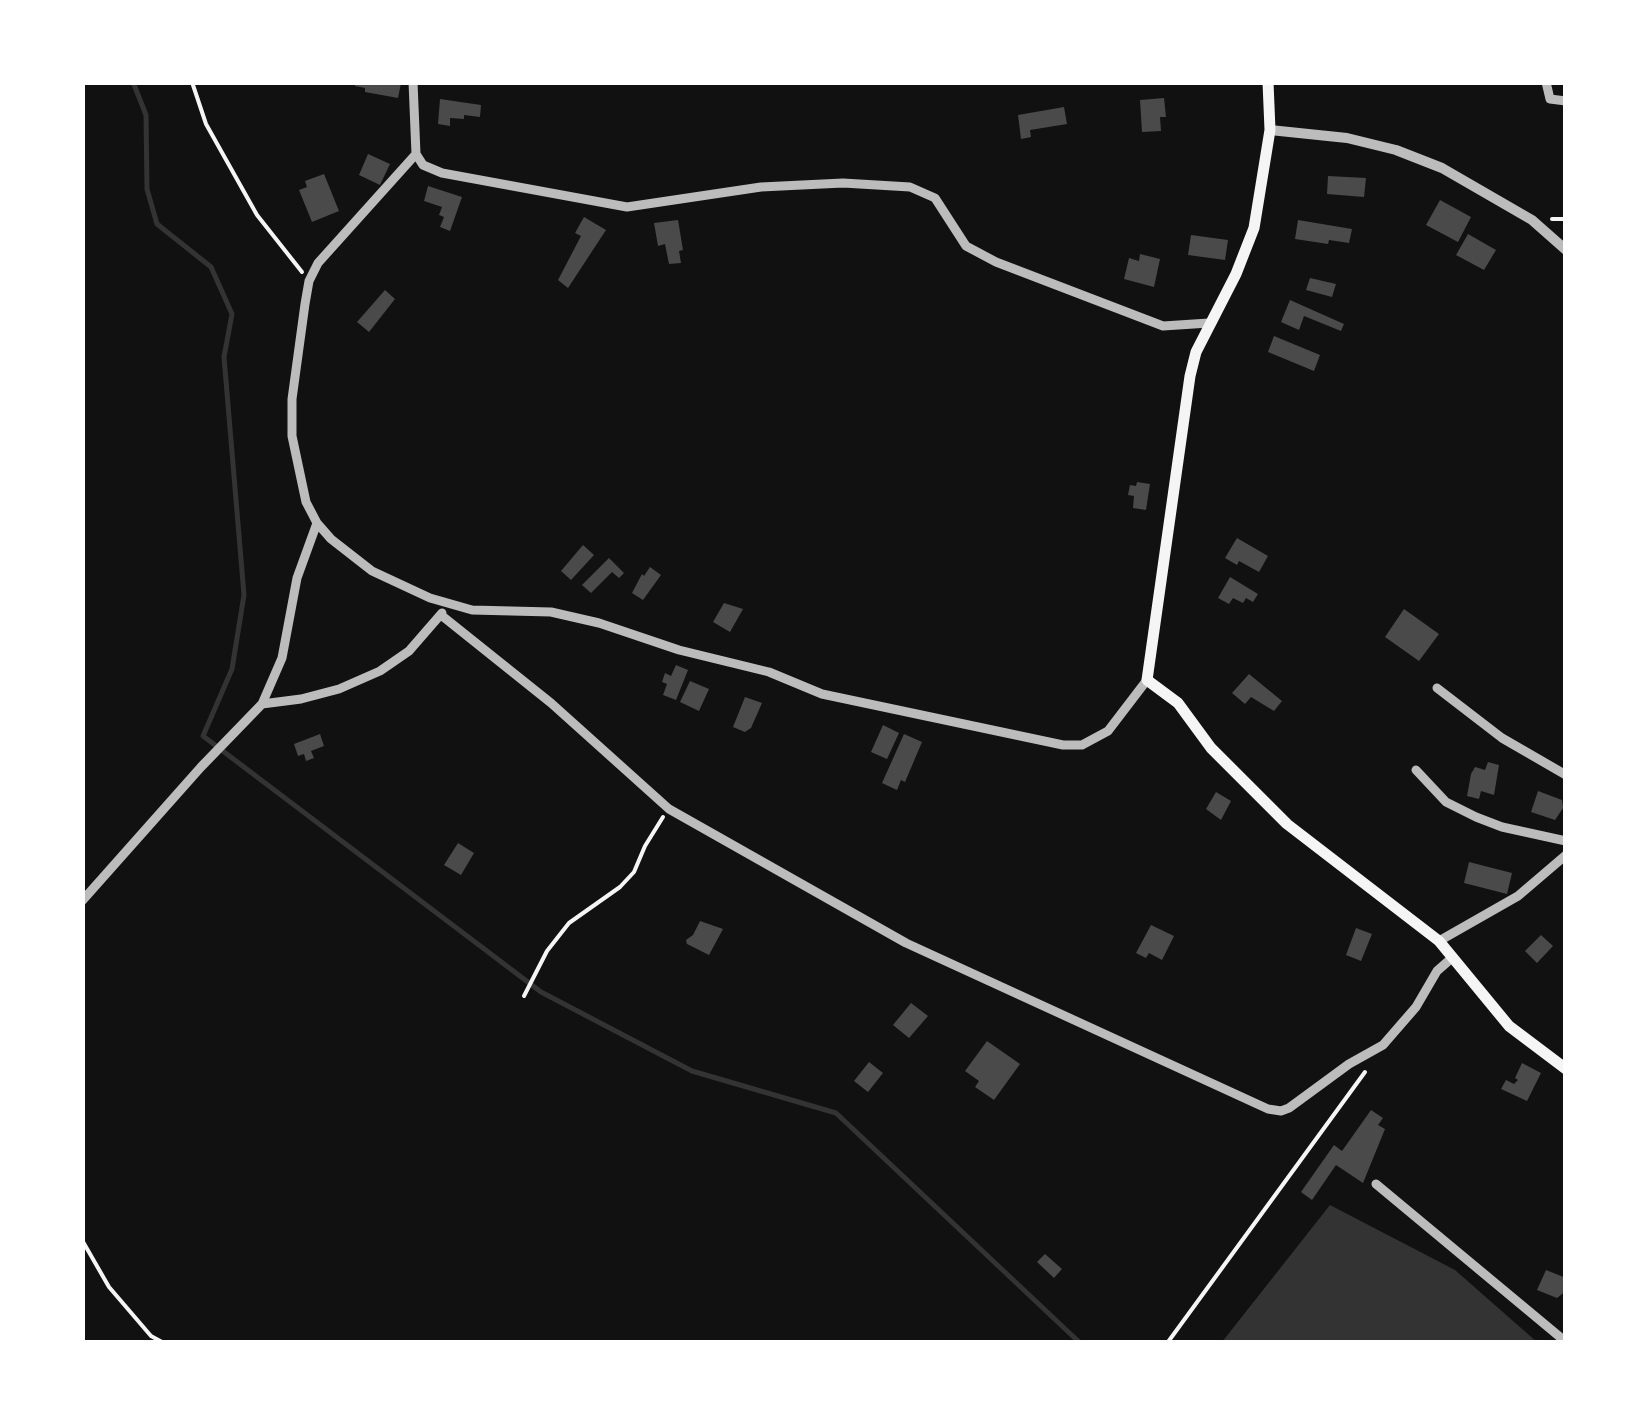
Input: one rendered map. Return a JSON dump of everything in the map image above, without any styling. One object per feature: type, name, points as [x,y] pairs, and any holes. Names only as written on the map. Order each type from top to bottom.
[{"type":"main road","points":[[1268,82],[1270,130],[1254,228],[1236,274],[1196,352],[1190,376],[1147,680],[1178,703],[1211,748],[1287,824],[1439,941],[1509,1026],[1566,1070]]},
{"type":"street","points":[[413,82],[416,154],[423,165],[442,173],[626,207],[761,186],[910,186],[935,198],[966,246],[996,262],[1163,326],[1210,324]]},
{"type":"street","points":[[1546,82],[1550,98],[1566,101]]},
{"type":"street","points":[[1270,130],[1347,138],[1396,150],[1442,168],[1532,220],[1566,250]]},
{"type":"street","points":[[416,154],[330,247],[310,281],[297,356],[292,436],[300,482],[317,523],[372,571],[406,589],[472,610],[551,612],[768,672],[822,694],[1063,745],[1082,744],[1108,731],[1147,680]]},
{"type":"street","points":[[82,901],[259,709],[282,658],[297,578],[317,523]]},
{"type":"street","points":[[259,709],[339,688],[380,671],[409,650],[450,603]]},
{"type":"street","points":[[441,616],[551,703],[669,809],[906,943],[1268,1109],[1289,1108],[1337,1072],[1383,1045],[1453,956]]},
{"type":"street","points":[[1437,688],[1502,738],[1566,776]]},
{"type":"street","points":[[1416,770],[1446,802],[1476,817],[1566,841]]},
{"type":"street","points":[[1439,941],[1518,896],[1566,855]]},
{"type":"street","points":[[1376,1184],[1566,1342]]},
{"type":"path","points":[[192,82],[206,124],[257,215],[310,281]]},
{"type":"path","points":[[524,996],[568,923],[620,887],[634,872],[645,846],[669,809]]},
{"type":"path","points":[[1168,1342],[1337,1115],[1383,1045]]},
{"type":"path","points":[[82,1240],[109,1287],[150,1336],[162,1342]]},
{"type":"shaded area","points":[[1330,1205],[1455,1270],[1537,1342],[1222,1342]]},
{"type":"building","points":[[355,82],[401,83],[398,98],[365,92]]},
{"type":"building","points":[[1164,98],[1166,117],[1160,117],[1161,131],[1142,132],[1140,100]]},
{"type":"building","points":[[440,99],[481,105],[480,117],[464,115],[464,119],[450,118],[450,126],[438,124]]},
{"type":"building","points":[[1064,107],[1067,124],[1030,130],[1031,137],[1021,139],[1018,115]]},
{"type":"building","points":[[368,154],[390,164],[380,185],[359,175]]},
{"type":"building","points":[[324,174],[339,211],[312,222],[299,190],[307,187],[305,181]]},
{"type":"building","points":[[1328,176],[1366,178],[1364,197],[1327,194]]},
{"type":"building","points":[[428,186],[462,197],[450,231],[440,227],[442,207],[424,201]]},
{"type":"building","points":[[1440,200],[1471,217],[1458,242],[1426,225]]},
{"type":"building","points":[[584,217],[606,230],[568,288],[558,280],[581,236],[575,233]]},
{"type":"building","points":[[678,220],[681,263],[669,264],[665,244],[658,246],[654,223]]},
{"type":"building","points":[[1298,220],[1352,229],[1349,243],[1295,239]]},
{"type":"building","points":[[1468,234],[1496,250],[1484,270],[1456,255]]},
{"type":"building","points":[[1191,235],[1228,240],[1225,260],[1188,255]]},
{"type":"building","points":[[1140,254],[1160,259],[1154,287],[1124,279],[1129,258],[1139,261]]},
{"type":"building","points":[[1310,278],[1336,284],[1332,297],[1306,290]]},
{"type":"building","points":[[385,290],[395,299],[369,332],[357,322]]},
{"type":"building","points":[[1290,300],[1344,324],[1341,331],[1304,316],[1299,330],[1281,322]]},
{"type":"building","points":[[1274,336],[1320,355],[1314,371],[1268,352]]},
{"type":"building","points":[[1137,482],[1150,484],[1146,510],[1133,508],[1134,496],[1128,495],[1130,485],[1136,486]]},
{"type":"building","points":[[1237,538],[1268,556],[1259,572],[1225,558]]},
{"type":"building","points":[[583,545],[594,555],[571,580],[561,571]]},
{"type":"building","points":[[609,558],[624,573],[619,578],[612,572],[591,593],[582,585]]},
{"type":"building","points":[[650,567],[661,575],[643,600],[632,593]]},
{"type":"building","points":[[1230,577],[1258,594],[1253,602],[1233,598],[1229,604],[1218,598]]},
{"type":"building","points":[[724,603],[743,609],[730,632],[713,622]]},
{"type":"building","points":[[1404,609],[1439,634],[1419,661],[1385,637]]},
{"type":"building","points":[[676,665],[688,670],[676,700],[663,695],[667,684],[662,682],[665,673],[671,676]]},
{"type":"building","points":[[1249,674],[1282,701],[1274,711],[1251,697],[1245,704],[1232,693]]},
{"type":"building","points":[[690,681],[709,689],[699,711],[680,702]]},
{"type":"building","points":[[745,697],[762,703],[751,728],[745,732],[733,727]]},
{"type":"building","points":[[883,725],[899,733],[887,759],[871,752]]},
{"type":"building","points":[[320,734],[324,746],[311,751],[314,758],[306,761],[304,754],[298,756],[294,744]]},
{"type":"building","points":[[904,734],[922,742],[905,782],[901,780],[897,790],[882,783]]},
{"type":"building","points":[[1488,762],[1499,765],[1494,795],[1481,791],[1479,799],[1467,796],[1475,767],[1485,770]]},
{"type":"building","points":[[1538,791],[1562,800],[1563,808],[1555,820],[1531,812]]},
{"type":"building","points":[[1216,792],[1231,801],[1221,820],[1206,809]]},
{"type":"building","points":[[458,843],[474,853],[461,875],[444,865]]},
{"type":"building","points":[[1469,862],[1512,873],[1507,894],[1464,883]]},
{"type":"building","points":[[700,921],[723,929],[709,955],[687,944]]},
{"type":"building","points":[[1151,925],[1174,936],[1162,960],[1149,953],[1146,958],[1136,953]]},
{"type":"building","points":[[1356,928],[1372,934],[1361,961],[1346,955]]},
{"type":"building","points":[[1541,935],[1553,946],[1537,963],[1525,951]]},
{"type":"building","points":[[911,1003],[928,1016],[909,1038],[893,1025]]},
{"type":"building","points":[[987,1041],[1020,1064],[994,1100],[975,1087],[979,1081],[965,1071]]},
{"type":"building","points":[[869,1062],[883,1073],[868,1092],[854,1081]]},
{"type":"building","points":[[1522,1063],[1541,1073],[1527,1101],[1501,1089],[1506,1080],[1514,1084],[1518,1080],[1515,1078]]},
{"type":"building","points":[[1371,1110],[1383,1118],[1378,1125],[1385,1129],[1363,1183],[1336,1165],[1312,1200],[1301,1192],[1334,1145],[1342,1151]]},
{"type":"building","points":[[1045,1254],[1062,1269],[1054,1278],[1037,1262]]},
{"type":"building","points":[[1546,1270],[1566,1278],[1566,1291],[1557,1298],[1537,1290]]},
{"type":"waterway","points":[[133,82],[146,115],[147,189],[157,224],[211,267],[232,314],[224,357],[244,595],[232,669],[203,736],[541,992],[692,1071],[836,1113],[1079,1342]]}]
